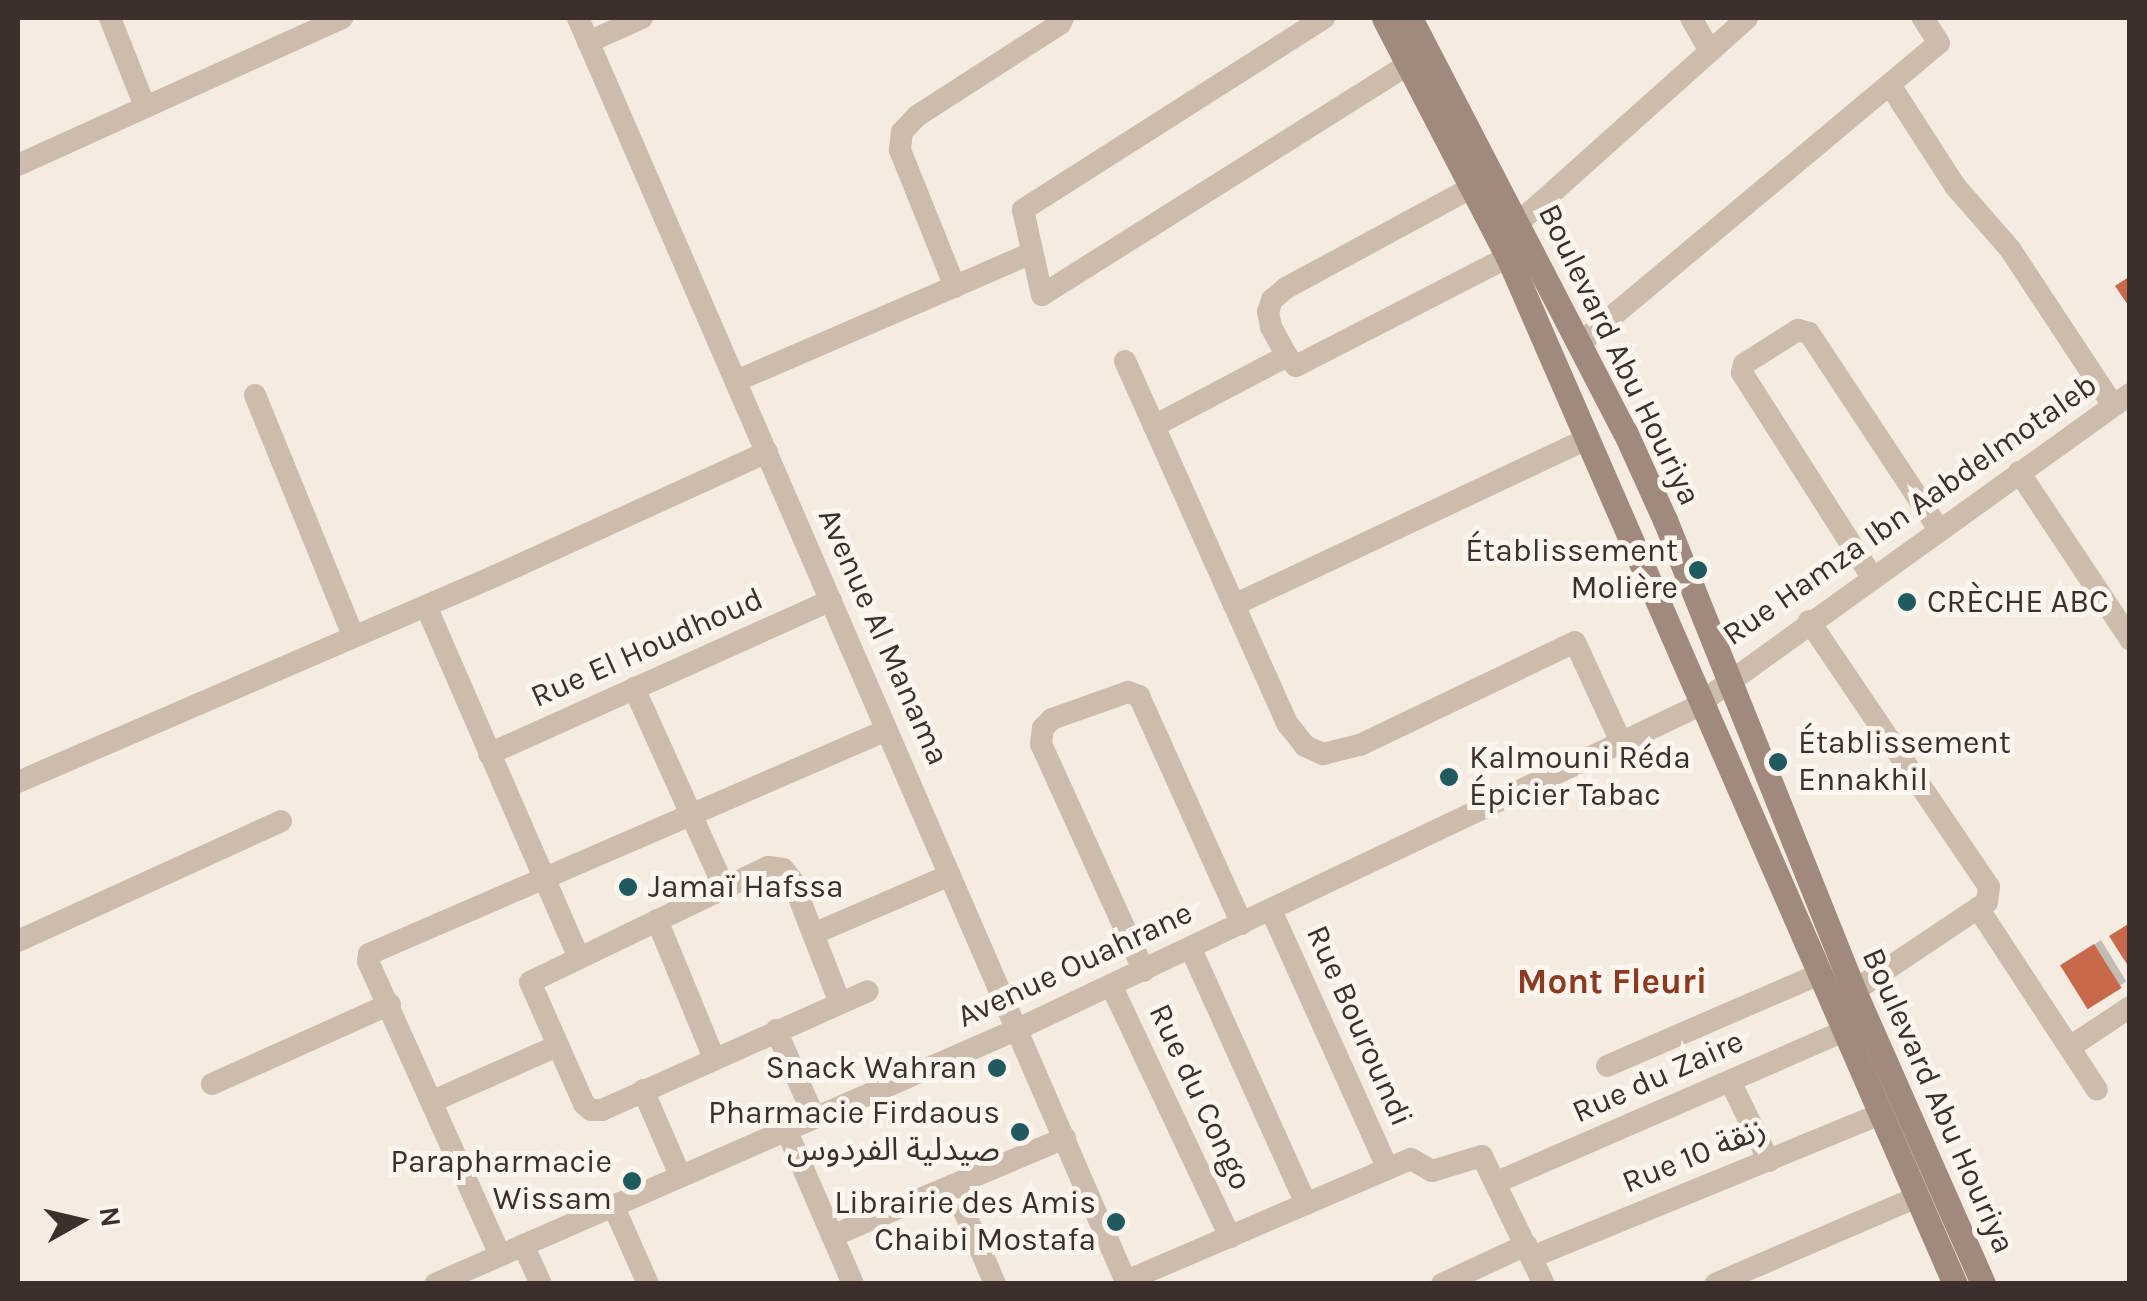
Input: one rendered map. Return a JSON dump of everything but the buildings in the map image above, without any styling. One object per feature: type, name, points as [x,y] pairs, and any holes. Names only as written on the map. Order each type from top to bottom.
[{"type":"main road","name":"Boulevard Abu Houriya","points":[[1384,18],[1508,257],[1590,438],[1917,1197],[1947,1281]]},
{"type":"main road","name":"Boulevard Abu Houriya","points":[[1410,18],[1518,223],[1665,520],[1854,991],[1983,1284]]},
{"type":"main road","points":[[1747,800],[1770,788]]},
{"type":"street","points":[[110,18],[144,107]]},
{"type":"street","points":[[18,164],[342,18]]},
{"type":"street","name":"Avenue Al Manama","points":[[578,18],[1126,1282]]},
{"type":"street","points":[[588,42],[642,18]]},
{"type":"street","points":[[955,287],[900,150],[902,132],[917,116],[1064,18]]},
{"type":"street","points":[[1324,18],[1023,210],[1042,295],[1408,64]]},
{"type":"street","points":[[1691,18],[1710,51]]},
{"type":"street","points":[[1518,223],[1746,18]]},
{"type":"street","points":[[1578,344],[1939,42],[1923,18]]},
{"type":"street","points":[[1890,85],[1955,186],[2010,248],[2122,400]]},
{"type":"street","points":[[1473,186],[1286,288],[1272,300],[1268,312],[1271,327],[1287,356],[1298,365],[1508,257]]},
{"type":"street","points":[[736,381],[1032,253]]},
{"type":"street","points":[[1872,577],[1742,373],[1744,364],[1798,330],[1808,333],[1938,528]]},
{"type":"street","points":[[1154,426],[1287,356]]},
{"type":"street","points":[[1125,360],[1287,723],[1304,746],[1323,754],[1360,745],[1575,642],[1621,742]]},
{"type":"street","points":[[255,395],[353,636]]},
{"type":"street","name":"Rue Hamza Ibn Aabdelmotaleb","points":[[1728,680],[2122,400]]},
{"type":"street","points":[[1234,605],[1590,438]]},
{"type":"street","points":[[18,782],[426,606],[767,452]]},
{"type":"street","points":[[2019,472],[2130,640]]},
{"type":"street","name":"Rue El Houdhoud","points":[[489,754],[832,600]]},
{"type":"street","points":[[426,606],[578,955]]},
{"type":"street","points":[[1809,622],[1989,887],[1987,902],[1854,991]]},
{"type":"street","name":"Avenue Ouahrane","points":[[445,1281],[1191,949],[1704,701],[1728,680]]},
{"type":"street","points":[[634,688],[722,885]]},
{"type":"street","points":[[1144,970],[1041,744],[1043,728],[1052,719],[1128,692],[1139,696],[1242,924]]},
{"type":"street","points":[[500,1255],[368,962],[374,948],[693,816],[887,730]]},
{"type":"street","points":[[18,941],[280,821]]},
{"type":"street","points":[[840,1003],[783,869],[768,866],[578,955],[530,982],[557,1046],[591,1110],[868,992]]},
{"type":"street","points":[[813,934],[950,875]]},
{"type":"street","points":[[1978,908],[2097,1090]]},
{"type":"street","name":"Rue Bouroundi","points":[[1271,910],[1388,1170]]},
{"type":"street","points":[[657,920],[714,1058]]},
{"type":"street","points":[[1191,949],[1306,1204]]},
{"type":"street","points":[[1607,1066],[1820,974]]},
{"type":"street","name":"Rue du Congo","points":[[1111,985],[1230,1237]]},
{"type":"street","points":[[212,1084],[390,1004]]},
{"type":"street","points":[[2070,1047],[2130,1007]]},
{"type":"street","points":[[776,1030],[814,1117]]},
{"type":"street","name":"Rue du Zaire","points":[[1497,1182],[1844,1030]]},
{"type":"street","points":[[433,1101],[557,1046]]},
{"type":"street","points":[[1730,1081],[1769,1160]]},
{"type":"street","points":[[643,1090],[680,1175]]},
{"type":"street","name":"Rue 10 زنقة","points":[[1442,1284],[1880,1114]]},
{"type":"street","points":[[786,1129],[853,1284]]},
{"type":"street","points":[[832,1236],[1064,1138]]},
{"type":"street","points":[[1126,1282],[1415,1159],[1432,1171],[1482,1156],[1544,1284]]},
{"type":"street","points":[[953,1185],[992,1283]]},
{"type":"street","points":[[1716,1284],[1917,1197]]},
{"type":"street","points":[[614,1206],[648,1284]]},
{"type":"street","points":[[523,1245],[541,1284]]},
{"type":"place","name":"Établissement Molière","points":[[1698,570]]},
{"type":"place","name":"CRÈCHE ABC","points":[[1907,602]]},
{"type":"place","name":"Établissement Ennakhil","points":[[1778,762]]},
{"type":"place","name":"Kalmouni Réda Épicier Tabac","points":[[1449,777]]},
{"type":"place","name":"Jamaï Hafssa","points":[[628,887]]},
{"type":"place","name":"Snack Wahran","points":[[997,1068]]},
{"type":"place","name":"Pharmacie Firdaous صيدلية الفردوس","points":[[1020,1132]]},
{"type":"place","name":"Parapharmacie Wissam","points":[[632,1181]]},
{"type":"place","name":"Librairie des Amis Chaibi Mostafa","points":[[1116,1222]]},
{"type":"district","name":"Mont Fleuri","points":[[1612,982]]}]
